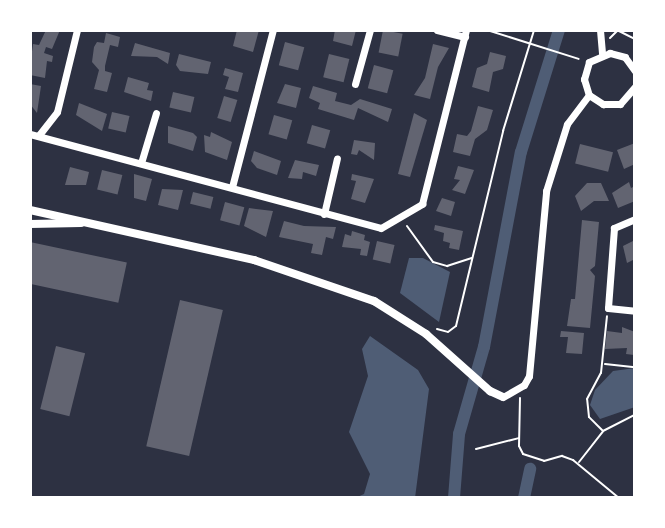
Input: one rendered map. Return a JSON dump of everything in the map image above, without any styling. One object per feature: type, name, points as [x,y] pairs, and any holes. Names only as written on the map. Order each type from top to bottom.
[{"type":"street","points":[[39,135],[57,112],[78,30]]},
{"type":"street","points":[[232,187],[273,30]]},
{"type":"street","points":[[355,84],[370,30]]},
{"type":"street","points":[[30,134],[381,228],[422,204],[466,33],[437,30]]},
{"type":"street","points":[[600,30],[602,54]]},
{"type":"street","points":[[635,71],[625,57],[602,54],[590,62],[584,79],[589,95],[611,106],[627,100],[635,87]]},
{"type":"street","points":[[30,210],[254,260],[374,301],[446,351],[490,391],[503,397],[516,391],[529,376],[546,191],[568,124],[589,95]]},
{"type":"street","points":[[141,163],[156,113]]},
{"type":"street","points":[[324,214],[337,158]]},
{"type":"street","points":[[635,219],[614,228],[608,308],[635,312]]},
{"type":"street","points":[[30,224],[94,223]]},
{"type":"path","points":[[487,30],[531,41],[590,62]]},
{"type":"path","points":[[435,330],[448,332],[456,326],[534,30]]},
{"type":"path","points":[[610,38],[618,31],[635,39]]},
{"type":"path","points":[[400,216],[433,262],[447,266],[473,257]]},
{"type":"path","points":[[603,431],[586,410],[590,388],[603,364],[608,308]]},
{"type":"path","points":[[603,364],[635,367]]},
{"type":"path","points":[[516,391],[522,411],[519,446],[529,459],[544,461],[562,456],[579,462],[619,498]]},
{"type":"path","points":[[579,462],[603,431],[635,415]]},
{"type":"path","points":[[476,449],[519,438]]},
{"type":"water","points":[[409,258],[423,258],[450,272],[439,322],[400,293]]},
{"type":"water","points":[[370,336],[418,370],[429,389],[415,498],[355,498],[364,494],[370,474],[349,432],[368,376],[362,349]]},
{"type":"water","points":[[635,368],[635,407],[600,419],[590,405],[595,390],[613,371]]},
{"type":"building","points":[[46,30],[60,30],[52,49],[46,47],[44,53],[53,56],[52,62],[47,61],[45,78],[30,75],[30,67],[33,44],[39,45]]},
{"type":"building","points":[[237,30],[259,30],[253,52],[233,46]]},
{"type":"building","points":[[335,30],[356,30],[352,46],[333,41]]},
{"type":"building","points":[[383,30],[403,34],[398,56],[379,53]]},
{"type":"building","points":[[106,33],[120,37],[118,47],[110,45],[105,66],[105,71],[112,73],[107,92],[94,89],[99,70],[92,62],[94,47],[97,42],[104,43]]},
{"type":"building","points":[[285,42],[304,47],[298,70],[279,65]]},
{"type":"building","points":[[135,43],[170,53],[168,64],[157,57],[131,56]]},
{"type":"building","points":[[433,44],[449,48],[438,67],[430,99],[414,95],[425,78]]},
{"type":"building","points":[[490,52],[506,56],[503,69],[493,72],[489,92],[472,87],[477,68],[487,64]]},
{"type":"building","points":[[179,54],[211,62],[208,74],[180,71],[176,65]]},
{"type":"building","points":[[329,54],[349,59],[344,82],[323,77]]},
{"type":"building","points":[[374,65],[393,70],[387,93],[368,88]]},
{"type":"building","points":[[225,68],[243,73],[238,92],[225,89],[229,77],[223,75]]},
{"type":"building","points":[[128,77],[149,83],[147,90],[153,91],[151,101],[124,92]]},
{"type":"building","points":[[30,84],[41,86],[37,113],[30,104]]},
{"type":"building","points":[[285,84],[301,88],[296,108],[277,103]]},
{"type":"building","points":[[313,86],[337,93],[335,101],[351,105],[360,99],[392,109],[388,122],[358,108],[354,120],[318,109],[320,103],[309,98]]},
{"type":"building","points":[[173,92],[194,97],[191,113],[169,108]]},
{"type":"building","points":[[224,96],[237,100],[231,122],[217,118]]},
{"type":"building","points":[[79,103],[107,114],[102,131],[76,115]]},
{"type":"building","points":[[478,106],[493,110],[487,130],[475,139],[470,156],[453,152],[457,134],[467,136],[471,131]]},
{"type":"building","points":[[112,112],[130,116],[126,133],[108,129]]},
{"type":"building","points":[[414,113],[427,120],[410,177],[398,174]]},
{"type":"building","points":[[274,115],[292,120],[287,139],[268,134]]},
{"type":"building","points":[[312,125],[330,130],[325,149],[307,143]]},
{"type":"building","points":[[168,126],[193,133],[197,137],[193,151],[168,143]]},
{"type":"building","points":[[211,132],[232,142],[227,160],[205,152],[204,135],[210,137]]},
{"type":"building","points":[[354,140],[375,143],[374,160],[359,150],[357,155],[351,154]]},
{"type":"building","points":[[635,143],[635,164],[624,169],[617,150]]},
{"type":"building","points":[[580,144],[613,152],[608,172],[575,163]]},
{"type":"building","points":[[254,151],[281,161],[277,175],[257,168],[251,161]]},
{"type":"building","points":[[295,160],[319,165],[316,176],[303,172],[302,179],[288,178]]},
{"type":"building","points":[[458,166],[474,170],[465,194],[452,190],[460,180],[454,179]]},
{"type":"building","points":[[70,167],[89,172],[86,185],[65,185]]},
{"type":"building","points":[[102,170],[122,175],[118,194],[97,189]]},
{"type":"building","points":[[134,174],[152,179],[146,201],[134,198]]},
{"type":"building","points":[[352,174],[374,179],[365,203],[351,199],[356,181],[351,180]]},
{"type":"building","points":[[629,182],[631,188],[635,186],[635,201],[618,208],[612,193]]},
{"type":"building","points":[[587,183],[601,183],[609,201],[594,201],[581,211],[575,196]]},
{"type":"building","points":[[162,189],[183,190],[178,210],[158,205]]},
{"type":"building","points":[[193,192],[213,197],[210,209],[190,204]]},
{"type":"building","points":[[442,198],[455,202],[451,216],[436,211]]},
{"type":"building","points":[[225,202],[244,207],[239,226],[220,220]]},
{"type":"building","points":[[249,208],[273,211],[266,237],[244,226]]},
{"type":"building","points":[[582,220],[599,222],[595,266],[590,270],[595,276],[590,328],[567,326],[571,299],[575,299]]},
{"type":"building","points":[[284,221],[304,226],[336,227],[333,239],[326,237],[322,255],[311,253],[313,244],[279,237]]},
{"type":"building","points":[[435,225],[463,231],[459,250],[449,248],[450,243],[443,241],[444,233],[434,230]]},
{"type":"building","points":[[352,231],[365,235],[364,240],[370,242],[367,256],[360,255],[361,249],[342,247],[345,234],[351,236]]},
{"type":"building","points":[[635,240],[635,259],[627,263],[623,246]]},
{"type":"building","points":[[377,241],[395,245],[390,264],[373,260]]},
{"type":"building","points":[[30,242],[127,263],[118,303],[30,284]]},
{"type":"building","points":[[180,300],[223,310],[189,456],[146,446]]},
{"type":"building","points":[[622,327],[635,332],[634,355],[626,354],[627,348],[605,349],[607,331],[622,333]]},
{"type":"building","points":[[561,331],[584,333],[582,354],[566,353],[568,337],[560,337]]},
{"type":"building","points":[[56,346],[85,353],[69,416],[40,409]]},
{"type":"waterway","points":[[454,498],[459,434],[484,347],[521,152],[559,30]]},
{"type":"waterway","points":[[524,498],[530,469]]}]
